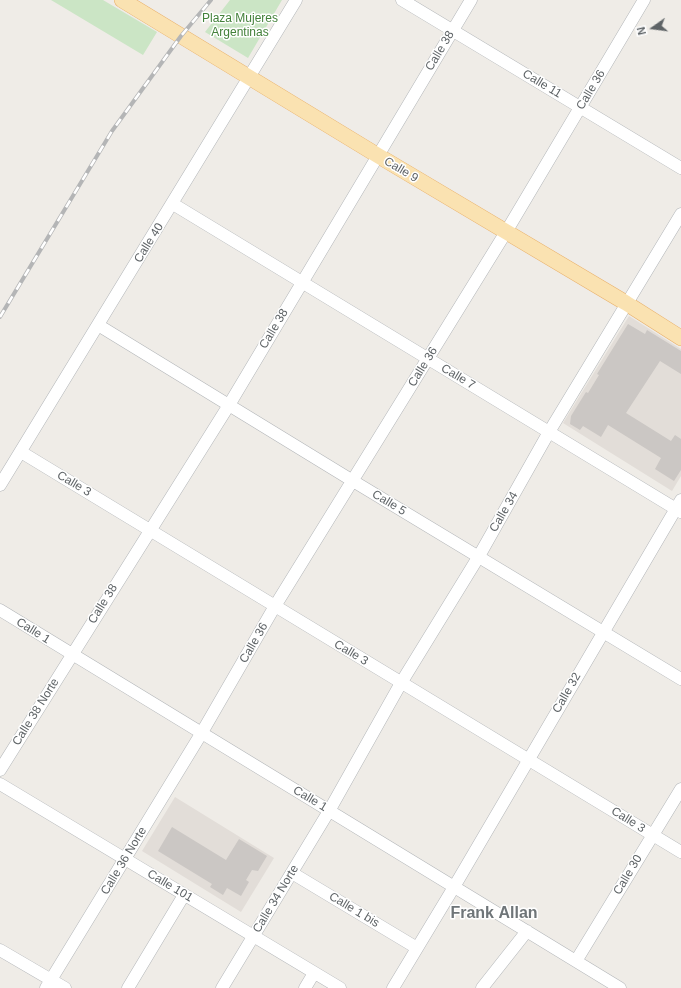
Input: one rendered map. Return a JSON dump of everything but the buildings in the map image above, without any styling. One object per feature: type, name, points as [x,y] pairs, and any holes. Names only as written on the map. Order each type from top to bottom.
[{"type":"main road","name":"Calle 9","points":[[122,0],[377,155],[626,303],[681,338]]},
{"type":"street","name":"Calle 40","points":[[0,486],[296,0]]},
{"type":"street","name":"Calle 11","points":[[402,0],[681,168]]},
{"type":"street","name":"Calle 38","points":[[72,655],[229,405],[471,0]]},
{"type":"street","name":"Calle 36","points":[[202,734],[275,606],[506,232],[644,0]]},
{"type":"street","name":"Calle 7","points":[[173,204],[549,432],[679,507]]},
{"type":"street","name":"Calle 34","points":[[329,811],[401,683],[479,556],[549,432],[681,214]]},
{"type":"street","name":"Calle 5","points":[[98,325],[681,679]]},
{"type":"street","name":"Calle 3","points":[[21,452],[681,852]]},
{"type":"street","name":"Calle 32","points":[[393,988],[454,887],[603,631],[679,507]]},
{"type":"street","name":"Calle 1","points":[[0,610],[576,961],[612,986]]},
{"type":"street","name":"Calle 38 Norte","points":[[0,770],[72,655]]},
{"type":"street","name":"Calle 36 Norte","points":[[49,984],[202,734]]},
{"type":"street","name":"Calle 101","points":[[0,784],[340,988]]},
{"type":"street","name":"Calle 30","points":[[576,961],[681,789]]},
{"type":"street","name":"Calle 34 Norte","points":[[222,988],[329,811]]},
{"type":"street","name":"Calle 1 bis","points":[[292,873],[417,948]]},
{"type":"street","points":[[128,988],[184,894]]},
{"type":"street","points":[[482,988],[527,931]]},
{"type":"street","points":[[0,950],[49,984],[65,988]]},
{"type":"street","points":[[305,988],[314,973]]},
{"type":"shaded area","points":[[629,316],[681,349],[681,476],[672,491],[563,423]]},
{"type":"shaded area","points":[[175,797],[274,858],[241,912],[142,851]]},
{"type":"green space","points":[[51,0],[103,0],[157,32],[143,55]]},
{"type":"green space","name":"Plaza Mujeres Argentinas","points":[[230,0],[282,0],[248,58],[205,32]]},
{"type":"railway","points":[[0,317],[112,131],[181,36],[211,0]]},
{"type":"district","name":"Frank Allan","points":[[494,914]]}]
